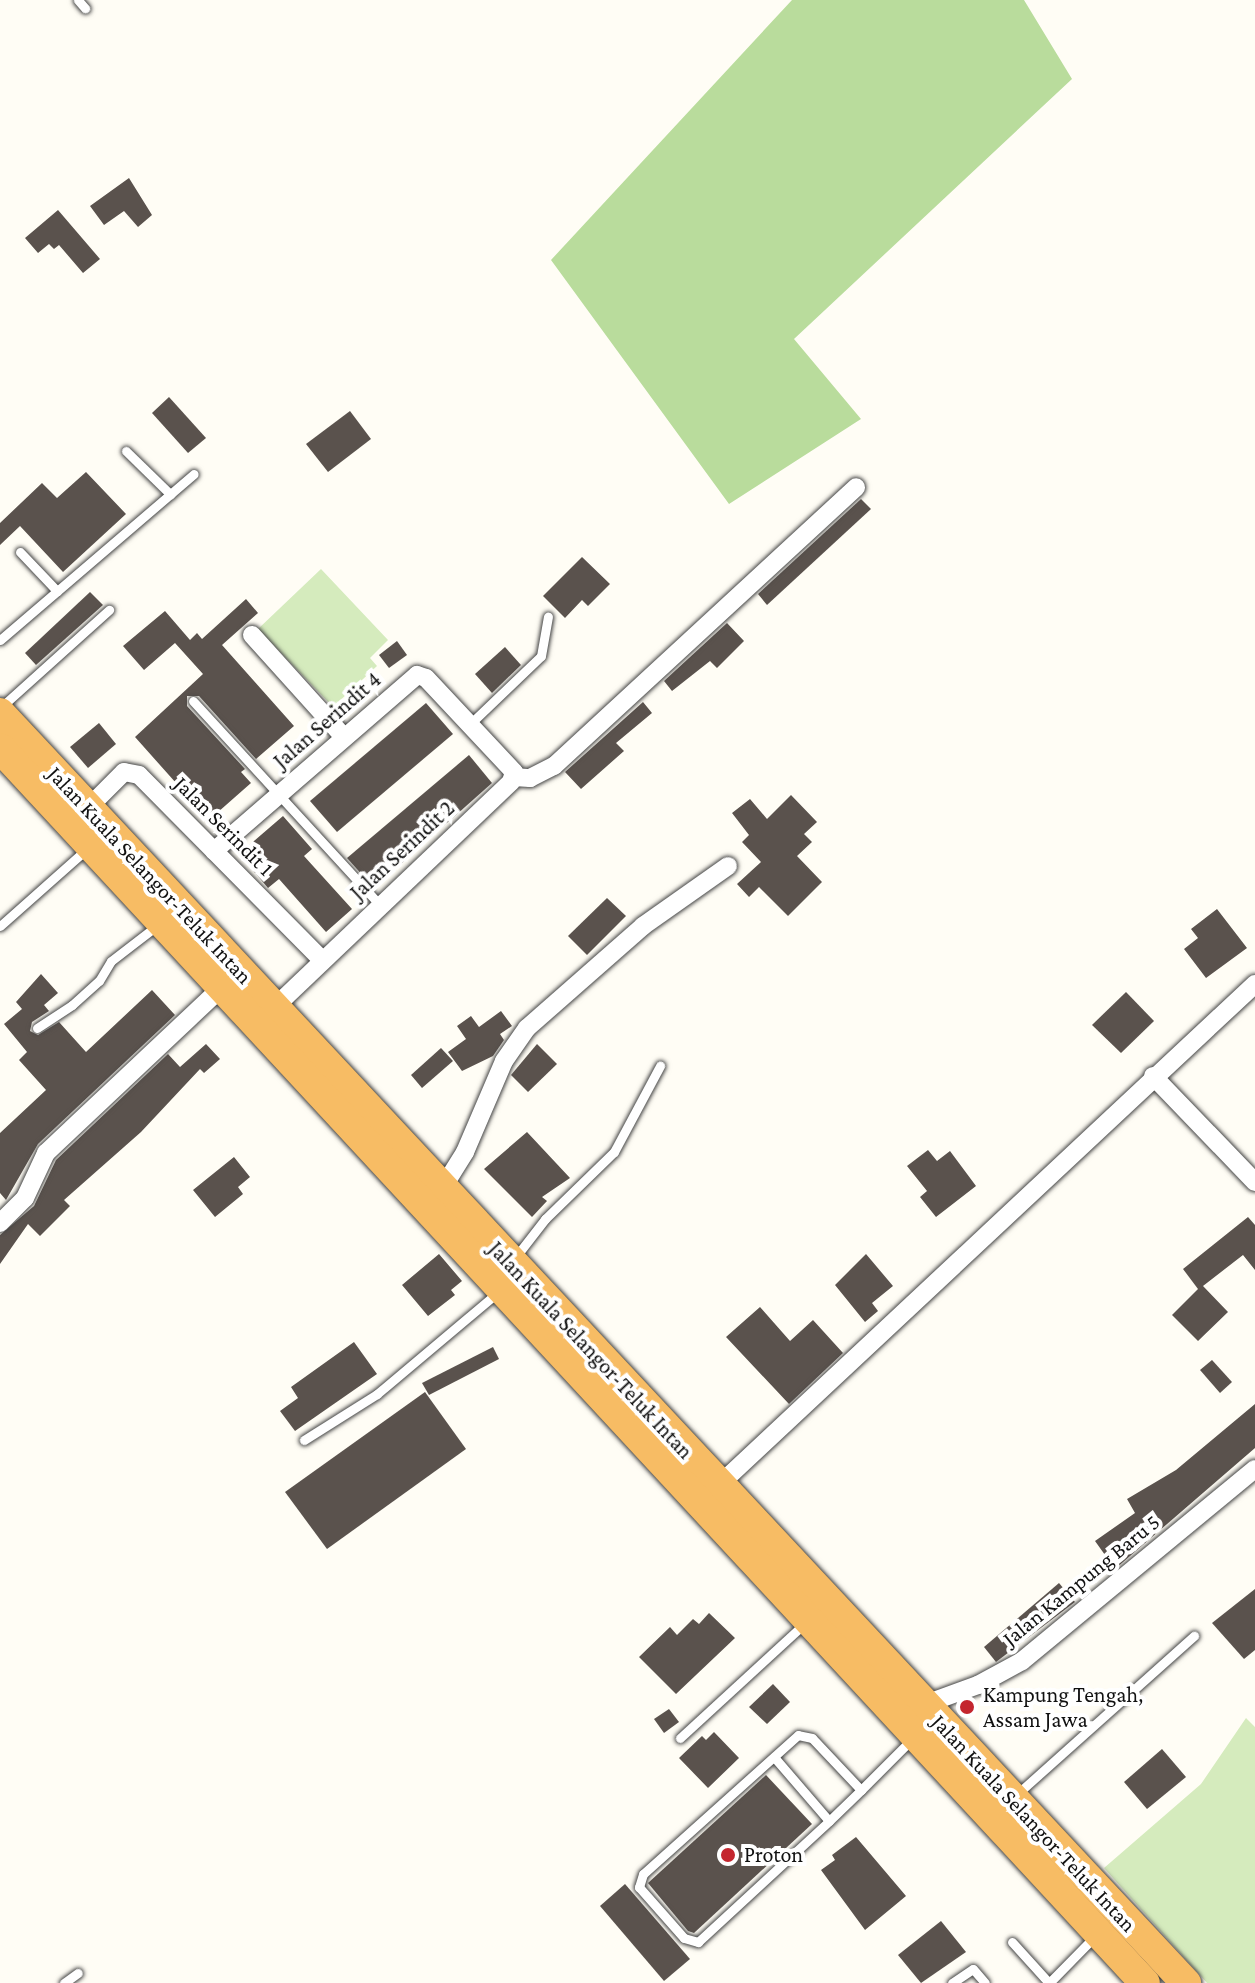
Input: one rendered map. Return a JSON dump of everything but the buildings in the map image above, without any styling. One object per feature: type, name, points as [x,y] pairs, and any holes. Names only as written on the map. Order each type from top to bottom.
[{"type":"highway","name":"Jalan Kuala Selangor-Teluk Intan","points":[[0,711],[442,1189],[506,1276],[809,1620],[1145,1983]]},
{"type":"highway","name":"Jalan Kuala Selangor-Teluk Intan","points":[[3,758],[90,845],[222,987],[718,1486],[1010,1800],[1186,1983]]},
{"type":"street","points":[[470,724],[511,767],[514,777],[542,775],[856,487]]},
{"type":"street","points":[[252,635],[344,737]]},
{"type":"street","name":"Jalan Serindit 4","points":[[214,851],[417,675],[426,678],[470,724]]},
{"type":"street","name":"Jalan Serindit 1","points":[[88,808],[120,775],[134,772],[321,959]]},
{"type":"street","name":"Jalan Serindit 2","points":[[274,1008],[321,959],[514,777]]},
{"type":"street","points":[[442,1189],[465,1152],[504,1061],[527,1028],[643,926],[728,866]]},
{"type":"street","points":[[718,1486],[1153,1076],[1255,984]]},
{"type":"street","points":[[0,1223],[25,1198],[46,1153],[222,987]]},
{"type":"street","points":[[1153,1076],[1255,1182]]},
{"type":"street","name":"Jalan Kampung Baru 5","points":[[923,1705],[978,1685],[1022,1661],[1255,1469]]},
{"type":"lane","points":[[126,451],[170,494]]},
{"type":"lane","points":[[0,640],[194,474]]},
{"type":"lane","points":[[20,552],[57,591]]},
{"type":"lane","points":[[0,711],[109,610]]},
{"type":"lane","points":[[470,724],[541,656],[548,617]]},
{"type":"lane","points":[[193,701],[379,904]]},
{"type":"lane","points":[[0,926],[90,845]]},
{"type":"lane","points":[[37,1028],[72,1005],[99,981],[111,961],[162,922]]},
{"type":"lane","points":[[304,1440],[377,1394],[506,1276],[553,1210],[614,1152],[660,1066]]},
{"type":"lane","points":[[680,1738],[809,1620]]},
{"type":"lane","points":[[1010,1800],[1194,1636]]},
{"type":"lane","points":[[861,1790],[808,1736],[798,1735],[643,1874],[642,1892],[684,1938],[698,1942],[829,1821],[861,1790],[916,1736]]},
{"type":"lane","points":[[774,1757],[829,1821]]},
{"type":"lane","points":[[1012,1942],[1049,1983],[1098,1932]]},
{"type":"lane","points":[[952,1983],[973,1969],[985,1983]]},
{"type":"lane","points":[[64,1983],[78,1973]]},
{"type":"green space","points":[[792,0],[1024,0],[1072,79],[794,339],[861,419],[729,504],[551,260]]},
{"type":"green space","points":[[321,569],[388,640],[370,658],[377,666],[333,707],[258,629]]},
{"type":"green space","points":[[1246,1718],[1255,1727],[1255,1983],[1207,1983],[1104,1868],[1201,1784]]},
{"type":"place","name":"Kampung Tengah, Assam Jawa","points":[[967,1707]]},
{"type":"place","name":"Proton","points":[[728,1855]]}]
